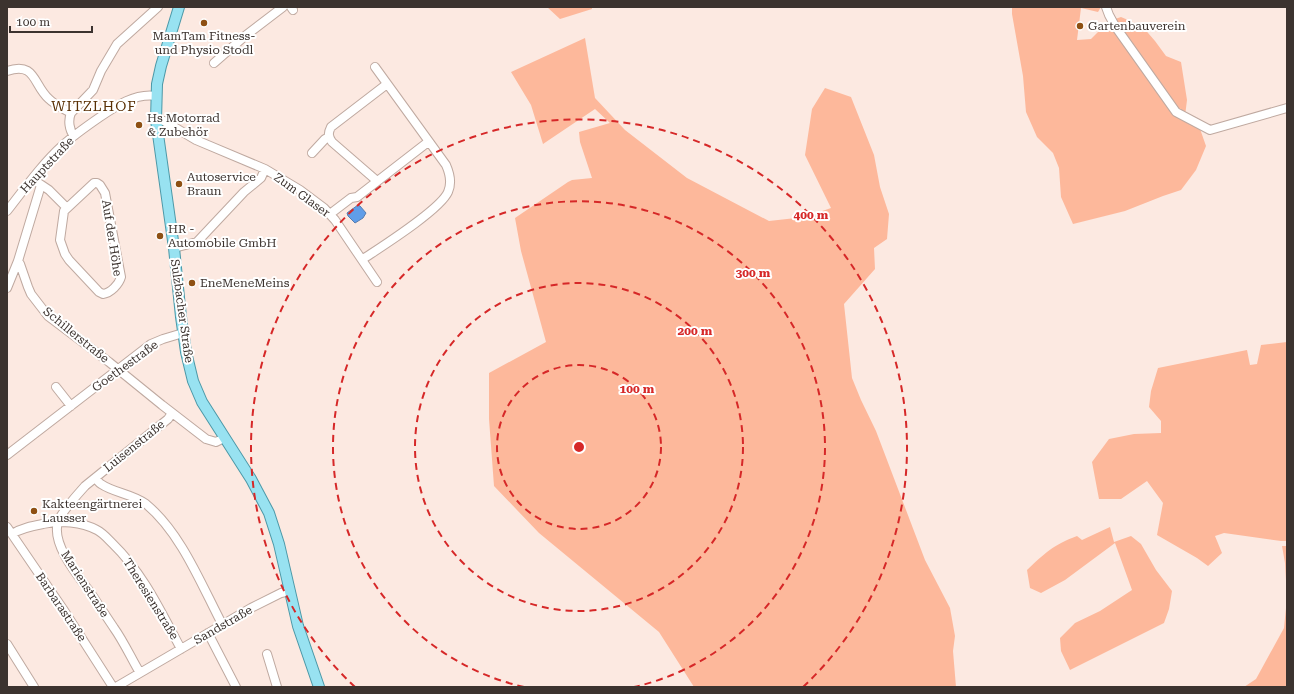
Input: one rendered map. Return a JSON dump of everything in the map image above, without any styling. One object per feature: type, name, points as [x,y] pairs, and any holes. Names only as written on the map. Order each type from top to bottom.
[{"type":"main road","name":"Sulzbacher Straße","points":[[179,7],[161,66],[156,96],[156,120],[174,248],[183,333],[193,380],[204,406],[251,479],[269,513],[279,544],[298,626],[319,687]]},
{"type":"street","points":[[74,136],[69,117],[71,113],[93,90],[117,44],[158,7]]},
{"type":"street","points":[[214,62],[283,7]]},
{"type":"street","points":[[1106,7],[1115,26],[1176,112],[1210,130],[1287,108]]},
{"type":"street","points":[[7,71],[15,68],[24,69],[30,72],[49,99],[71,113]]},
{"type":"street","points":[[363,260],[439,204],[448,191],[450,184],[446,165],[375,68]]},
{"type":"street","points":[[377,182],[332,142],[329,138],[328,132],[331,127],[387,84]]},
{"type":"street","name":"Hauptstraße","points":[[7,211],[32,179],[62,145],[114,108],[134,98],[156,96]]},
{"type":"street","name":"Zum Glaser","points":[[156,120],[164,121],[196,140],[265,169],[300,190],[330,214],[344,231],[377,282]]},
{"type":"street","points":[[312,154],[325,139],[329,138]]},
{"type":"street","points":[[330,214],[351,198],[357,197],[428,142]]},
{"type":"street","points":[[174,248],[197,242],[244,192],[261,178],[265,169]]},
{"type":"street","points":[[32,179],[49,190],[67,208]]},
{"type":"street","name":"Auf der Höhe","points":[[94,183],[97,183],[105,193],[121,277],[118,283],[106,294],[99,292],[65,254],[60,240],[60,231],[64,211],[67,208],[94,183]]},
{"type":"street","points":[[7,288],[18,261],[41,184]]},
{"type":"street","name":"Schillerstraße","points":[[18,261],[28,287],[36,302],[45,313],[210,442],[216,442],[224,438]]},
{"type":"street","name":"Goethestraße","points":[[7,456],[151,344],[163,338],[183,333]]},
{"type":"street","points":[[56,387],[71,406]]},
{"type":"street","name":"Luisenstraße","points":[[95,478],[168,419],[172,413]]},
{"type":"street","points":[[58,522],[77,494],[95,478],[102,484],[142,502],[156,512],[169,527],[183,549],[222,624]]},
{"type":"street","name":"Theresienstraße","points":[[9,531],[49,522],[89,527],[98,531],[121,551],[132,566],[147,588],[181,649]]},
{"type":"street","name":"Marienstraße","points":[[58,522],[57,528],[63,553],[118,634],[140,673]]},
{"type":"street","name":"Barbarastraße","points":[[9,531],[67,615],[114,687]]},
{"type":"street","name":"Sandstraße","points":[[114,687],[222,624],[281,593],[290,591]]},
{"type":"street","points":[[208,633],[236,687]]},
{"type":"street","points":[[7,644],[34,687]]},
{"type":"street","points":[[267,654],[277,687]]},
{"type":"shaded area","points":[[547,7],[592,7],[592,9],[560,19]]},
{"type":"shaded area","points":[[1012,7],[1101,7],[1098,12],[1081,8],[1077,40],[1091,39],[1109,21],[1121,17],[1142,26],[1166,56],[1181,62],[1187,100],[1185,116],[1199,126],[1206,146],[1196,170],[1181,190],[1125,211],[1073,224],[1061,197],[1059,168],[1053,153],[1037,137],[1026,112],[1023,76]]},
{"type":"shaded area","points":[[585,38],[595,98],[625,130],[687,178],[769,221],[805,217],[831,208],[805,155],[812,109],[825,88],[851,97],[874,155],[880,187],[889,214],[887,239],[874,248],[875,269],[844,304],[852,378],[876,431],[925,560],[950,608],[955,636],[953,651],[956,687],[694,687],[659,632],[539,533],[494,486],[489,419],[489,373],[546,342],[521,251],[515,218],[568,182],[572,180],[592,178],[580,142],[579,132],[610,123],[595,109],[543,144],[531,105],[511,72]]},
{"type":"shaded area","points":[[1287,342],[1287,541],[1224,533],[1215,536],[1222,553],[1208,566],[1157,535],[1163,503],[1147,481],[1121,499],[1099,499],[1092,462],[1109,439],[1134,434],[1161,433],[1161,421],[1149,407],[1151,391],[1158,368],[1247,350],[1250,365],[1257,364],[1261,345]]},
{"type":"shaded area","points":[[1110,527],[1114,542],[1131,536],[1141,544],[1156,570],[1172,591],[1169,609],[1164,623],[1070,670],[1061,651],[1060,638],[1075,623],[1100,611],[1132,590],[1115,543],[1065,580],[1041,593],[1030,588],[1027,570],[1055,546],[1077,536],[1082,540]]},
{"type":"shaded area","points":[[1282,546],[1287,546],[1287,598],[1285,563]]},
{"type":"shaded area","points":[[1287,598],[1287,687],[1244,687],[1256,679],[1284,628]]},
{"type":"water","points":[[358,205],[366,213],[363,218],[355,223],[347,213]]},
{"type":"place","name":"MamTam Fitness- und Physio Stodl","points":[[204,23]]},
{"type":"place","name":"Gartenbauverein","points":[[1080,26]]},
{"type":"place","name":"Hs Motorrad & Zubehör","points":[[139,125]]},
{"type":"place","name":"Autoservice Braun","points":[[179,184]]},
{"type":"place","name":"HR - Automobile GmbH","points":[[160,236]]},
{"type":"place","name":"EneMeneMeins","points":[[192,283]]},
{"type":"place","name":"Kakteengärtnerei Lausser","points":[[34,511]]},
{"type":"district","name":"WITZLHOF","points":[[94,106]]}]
